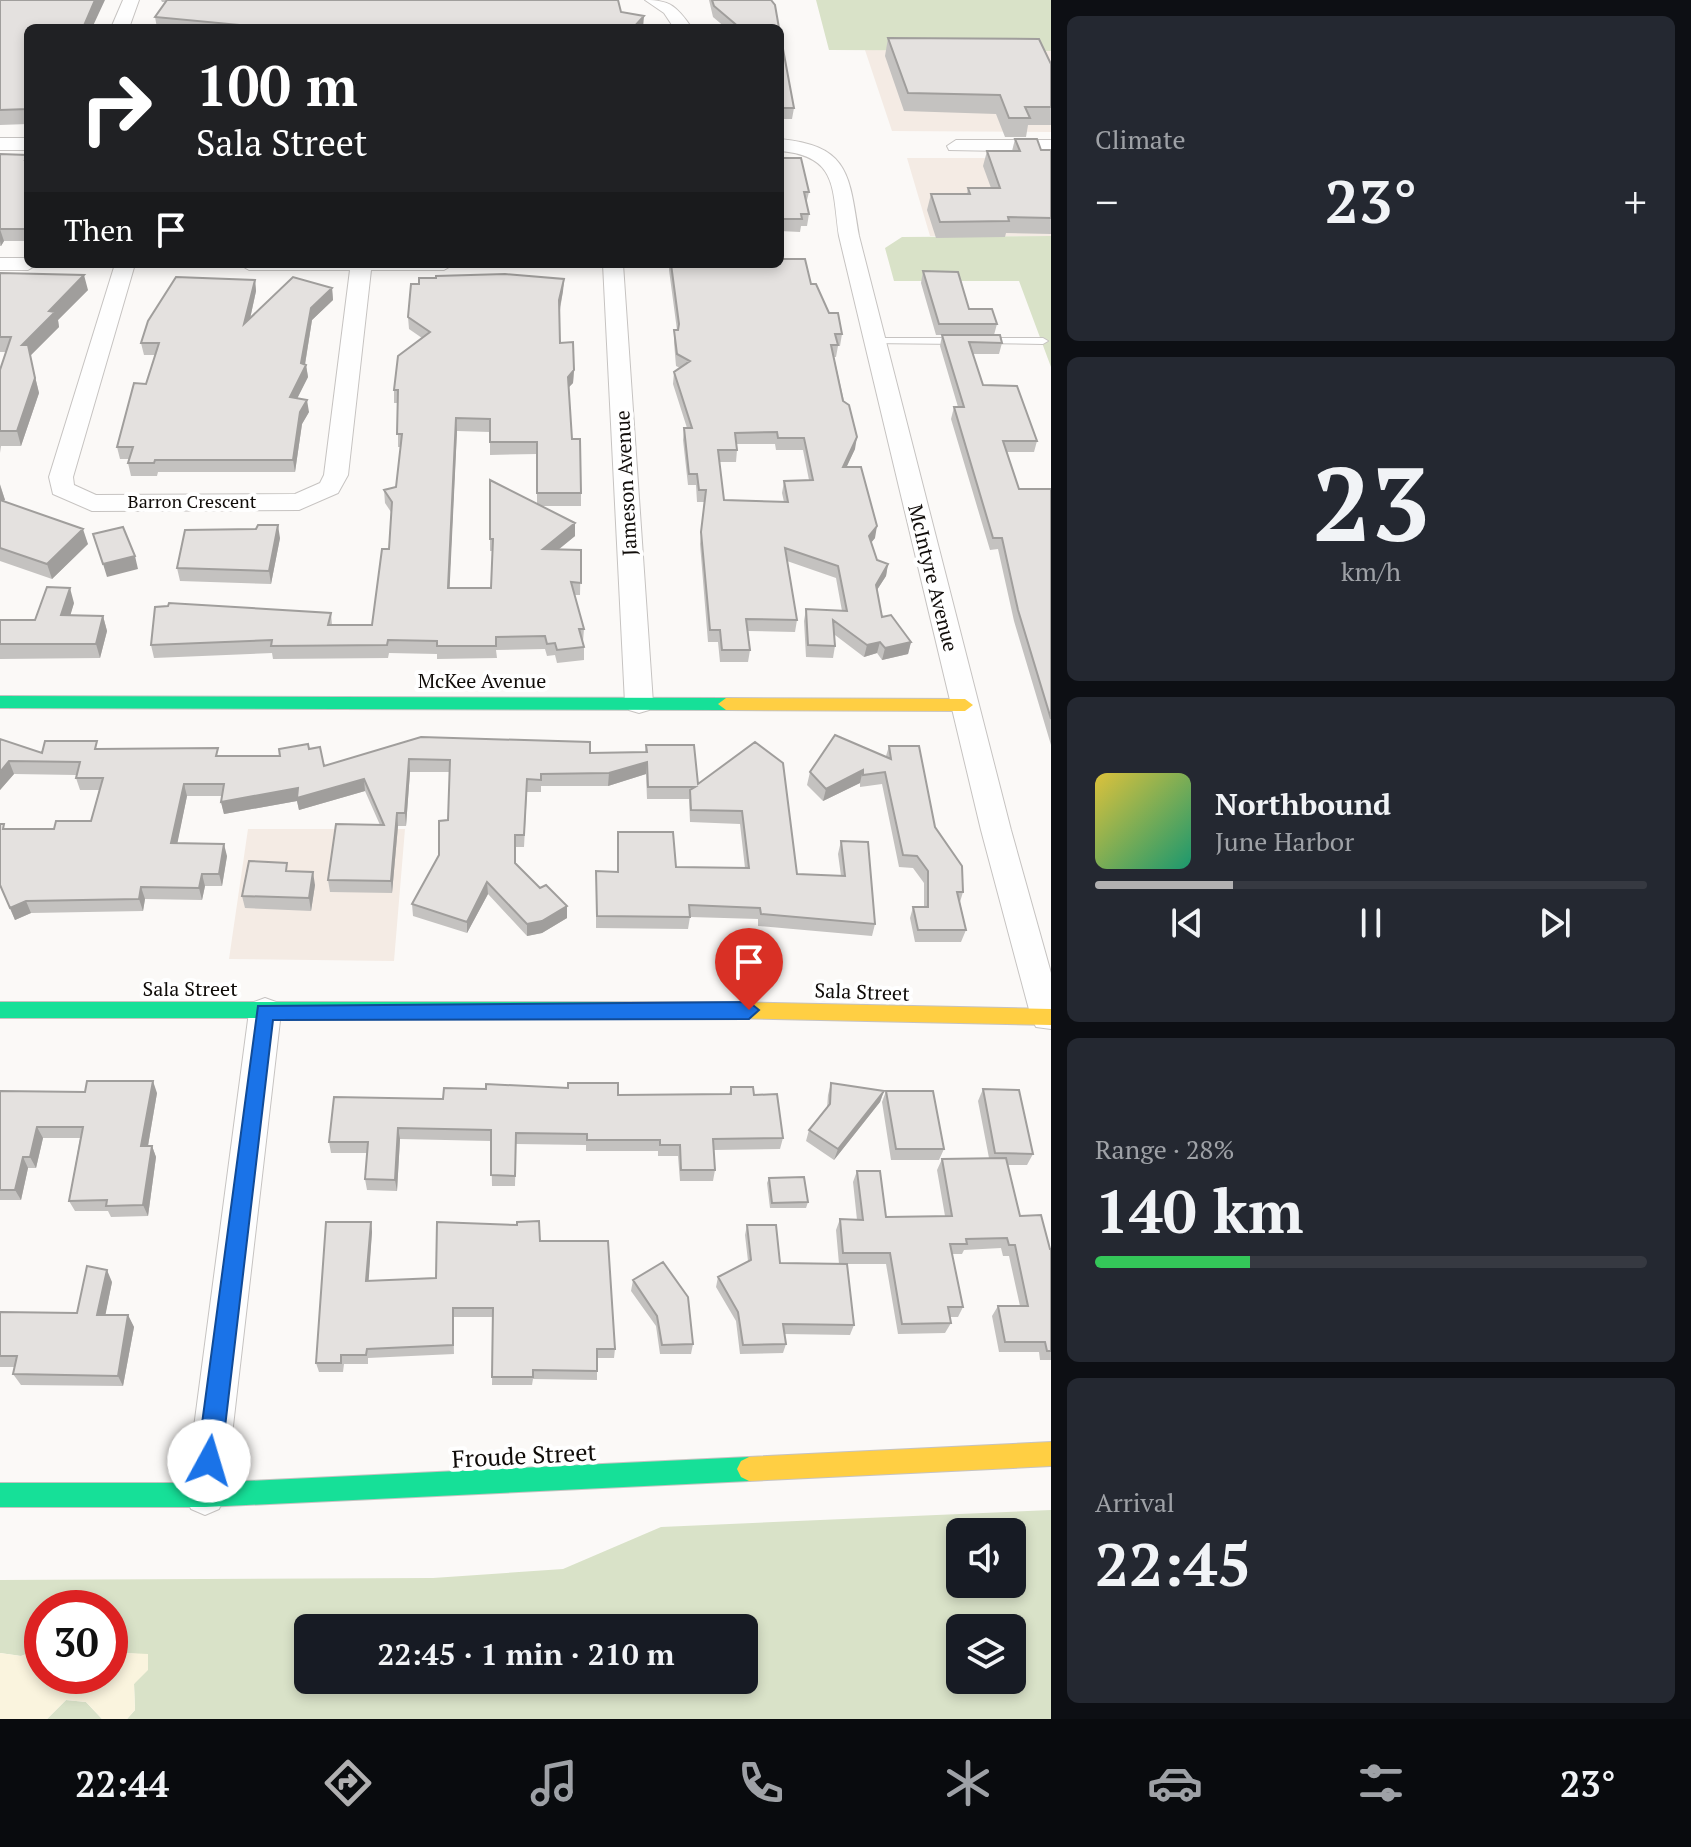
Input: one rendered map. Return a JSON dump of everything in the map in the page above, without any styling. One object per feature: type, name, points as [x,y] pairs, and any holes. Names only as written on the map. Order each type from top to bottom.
[{"type":"main road","name":"McKee Avenue","points":[[0,702],[965,705]]},
{"type":"main road","name":"Sala Street","points":[[0,1010],[749,1010],[1049,1017]]},
{"type":"main road","name":"Froude Street","points":[[0,1495],[205,1495],[1051,1454]]},
{"type":"street","points":[[122,24],[131,0]]},
{"type":"street","points":[[653,0],[670,9],[680,24]]},
{"type":"street","points":[[0,144],[24,144]]},
{"type":"street","name":"McIntyre Avenue","points":[[784,145],[813,149],[831,159],[837,174],[874,341],[965,705],[1049,1017]]},
{"type":"street","points":[[956,146],[1051,146]]},
{"type":"street","points":[[0,264],[24,264]]},
{"type":"street","name":"Barron Crescent","points":[[124,268],[61,477],[62,489],[92,503],[299,502],[329,488],[336,475],[361,268]]},
{"type":"street","name":"Jameson Avenue","points":[[613,268],[639,703]]},
{"type":"street","points":[[205,1495],[265,1012]]},
{"type":"lane","points":[[874,341],[1043,341]]},
{"type":"shaded area","points":[[865,50],[1051,51],[1051,132],[892,131]]},
{"type":"shaded area","points":[[907,158],[1051,158],[1051,236],[930,236]]},
{"type":"shaded area","points":[[248,829],[405,829],[394,961],[229,959]]},
{"type":"green space","points":[[816,0],[1051,0],[1051,51],[829,50]]},
{"type":"green space","points":[[1051,236],[1051,367],[1019,281],[894,281],[885,248],[902,237]]},
{"type":"green space","points":[[1051,1510],[1051,1719],[127,1719],[135,1710],[134,1684],[148,1655],[128,1653],[128,1590],[24,1590],[24,1655],[0,1653],[0,1580],[433,1578],[563,1569],[661,1527]]},
{"type":"green space","points":[[66,1700],[86,1702],[102,1719],[47,1719]]},
{"type":"sand","points":[[0,1653],[24,1655],[24,1694],[128,1694],[128,1653],[148,1654],[148,1670],[134,1684],[135,1710],[127,1719],[102,1719],[86,1702],[66,1700],[47,1719],[0,1719]]},
{"type":"building","points":[[0,0],[95,0],[85,24],[24,24],[24,109],[0,110]]},
{"type":"building","points":[[167,0],[618,0],[621,12],[644,16],[637,24],[230,24],[155,17]]},
{"type":"building","points":[[712,0],[771,0],[778,24],[735,24],[714,6]]},
{"type":"building","points":[[888,38],[1039,39],[1051,64],[1051,107],[1025,107],[1030,118],[1009,118],[1000,95],[908,93]]},
{"type":"building","points":[[784,54],[794,108],[784,108]]},
{"type":"building","points":[[1015,139],[1037,139],[1041,150],[1051,150],[1051,218],[1008,217],[1009,221],[940,222],[931,194],[970,194],[968,188],[1000,188],[987,151],[1020,151]]},
{"type":"building","points":[[0,154],[24,155],[24,229],[0,229]]},
{"type":"building","points":[[784,158],[801,158],[809,192],[804,192],[809,214],[801,214],[802,219],[784,219]]},
{"type":"building","points":[[784,259],[805,259],[811,284],[816,284],[829,313],[838,313],[842,334],[835,334],[838,345],[831,345],[843,401],[849,405],[857,437],[843,467],[861,467],[877,526],[869,536],[877,560],[888,564],[876,585],[882,617],[891,615],[911,642],[885,648],[880,642],[867,645],[833,620],[835,646],[808,645],[806,609],[847,611],[838,566],[785,548],[797,620],[746,619],[750,650],[722,650],[720,630],[710,630],[701,532],[706,490],[699,490],[697,474],[689,474],[684,428],[692,428],[674,372],[690,361],[677,354],[674,330],[678,330],[672,268],[784,268]],"holes":[[[777,432],[778,438],[804,438],[813,480],[784,481],[788,502],[724,500],[718,450],[737,450],[735,433]]]},
{"type":"building","points":[[923,271],[958,272],[969,309],[992,309],[997,324],[939,324]]},
{"type":"building","points":[[0,273],[84,275],[49,311],[55,312],[22,345],[28,345],[35,378],[17,431],[0,431],[0,370],[11,337],[0,337]]},
{"type":"building","points":[[505,274],[564,279],[559,300],[560,343],[573,342],[574,370],[568,377],[572,439],[580,439],[581,493],[537,493],[537,442],[490,442],[490,419],[456,418],[448,588],[491,588],[493,539],[490,539],[490,480],[575,523],[543,549],[581,550],[581,583],[571,582],[584,629],[579,629],[584,647],[557,650],[555,643],[547,644],[545,636],[496,637],[496,646],[437,646],[437,641],[388,640],[387,645],[271,646],[272,640],[151,645],[155,607],[168,606],[169,603],[331,613],[328,625],[372,625],[382,549],[389,549],[392,502],[384,490],[396,487],[402,434],[397,434],[398,390],[394,390],[398,356],[430,332],[408,317],[411,284],[419,284],[419,278],[436,276]]},
{"type":"building","points":[[176,277],[255,280],[244,324],[293,277],[332,288],[311,308],[301,363],[306,365],[290,397],[307,400],[300,412],[293,460],[155,460],[154,463],[128,463],[133,447],[117,447],[134,383],[146,384],[159,343],[141,343],[148,321]]},
{"type":"building","points":[[942,335],[1000,335],[1002,343],[969,342],[983,385],[1017,386],[1037,441],[1003,441],[1019,489],[1051,489],[1051,719],[1018,610],[1002,538],[993,538],[954,407],[964,407]]},
{"type":"building","points":[[0,500],[83,529],[47,564],[0,548]]},
{"type":"building","points":[[258,525],[278,525],[269,571],[177,568],[185,530],[256,529]]},
{"type":"building","points":[[123,527],[135,556],[103,564],[93,534]]},
{"type":"building","points":[[47,587],[70,588],[61,615],[103,616],[96,644],[0,644],[0,620],[35,620]]},
{"type":"building","points":[[835,735],[891,759],[889,746],[919,746],[935,827],[962,866],[963,892],[957,892],[966,930],[918,930],[913,907],[928,907],[928,871],[917,856],[903,855],[885,772],[863,775],[863,770],[826,789],[810,772]]},
{"type":"building","points":[[421,737],[590,742],[590,753],[647,752],[646,745],[694,745],[698,784],[755,742],[783,763],[797,874],[845,876],[841,841],[868,842],[875,924],[761,914],[760,908],[689,905],[690,917],[597,916],[596,871],[618,872],[618,832],[673,832],[676,867],[749,868],[742,811],[691,810],[690,790],[695,787],[648,787],[647,762],[609,773],[541,774],[541,780],[527,779],[524,835],[515,835],[515,863],[540,888],[546,885],[567,906],[542,921],[527,924],[487,882],[467,922],[412,904],[439,855],[439,821],[448,820],[450,760],[409,759],[405,813],[397,813],[391,881],[328,880],[336,824],[384,825],[364,779],[297,798],[298,788],[221,802],[224,784],[184,784],[171,843],[224,844],[219,874],[202,874],[199,888],[141,887],[139,899],[26,901],[10,908],[0,885],[0,824],[4,824],[3,829],[54,829],[56,821],[91,821],[103,778],[76,778],[80,762],[9,761],[0,772],[0,739],[42,753],[45,741],[97,741],[95,749],[218,748],[216,756],[280,756],[279,749],[308,744],[309,749],[320,747],[324,766]]},
{"type":"building","points":[[249,861],[287,863],[286,871],[313,872],[309,898],[242,896]]},
{"type":"building","points":[[87,1081],[153,1081],[141,1146],[152,1146],[143,1205],[106,1206],[107,1200],[69,1201],[83,1127],[37,1127],[30,1157],[23,1157],[15,1190],[0,1190],[0,1091],[85,1092]]},
{"type":"building","points":[[568,1083],[618,1083],[618,1095],[731,1094],[731,1087],[753,1087],[754,1095],[777,1094],[783,1138],[713,1139],[715,1170],[681,1170],[680,1145],[660,1145],[660,1140],[587,1140],[587,1134],[516,1133],[515,1176],[491,1175],[491,1130],[398,1128],[395,1180],[365,1179],[368,1142],[329,1142],[334,1097],[443,1099],[444,1088],[486,1089],[486,1084],[568,1088]]},
{"type":"building","points":[[831,1083],[884,1091],[838,1149],[809,1130],[830,1104]]},
{"type":"building","points":[[983,1089],[1019,1090],[1033,1154],[995,1153]]},
{"type":"building","points":[[886,1091],[933,1091],[944,1149],[896,1149]]},
{"type":"building","points":[[1006,1158],[1020,1216],[1041,1215],[1051,1249],[1051,1351],[1047,1351],[1045,1342],[1005,1342],[998,1306],[1028,1306],[1015,1245],[1009,1245],[1007,1238],[966,1239],[967,1244],[950,1244],[963,1307],[948,1307],[951,1323],[902,1324],[890,1253],[843,1253],[840,1219],[863,1220],[857,1171],[880,1171],[886,1217],[952,1216],[942,1159]]},
{"type":"building","points":[[804,1177],[808,1202],[772,1203],[769,1178]]},
{"type":"building","points":[[539,1221],[540,1241],[608,1241],[615,1349],[597,1349],[597,1371],[533,1370],[533,1377],[492,1377],[493,1308],[453,1308],[453,1345],[367,1349],[366,1355],[341,1355],[341,1363],[316,1363],[326,1222],[371,1222],[366,1281],[436,1278],[437,1222],[517,1225],[517,1222]]},
{"type":"building","points":[[747,1225],[776,1225],[780,1263],[847,1264],[854,1325],[783,1324],[786,1344],[743,1345],[738,1312],[718,1277],[751,1260]]},
{"type":"building","points":[[663,1262],[688,1297],[693,1344],[662,1345],[657,1316],[633,1280]]},
{"type":"building","points":[[87,1266],[107,1270],[97,1315],[128,1315],[118,1376],[13,1374],[17,1356],[0,1356],[0,1312],[77,1313]]},
{"type":"traffic: fast","points":[[0,702],[726,704]]},
{"type":"traffic: fast","points":[[0,1010],[724,1010]]},
{"type":"traffic: fast","points":[[0,1495],[205,1495],[749,1469]]},
{"type":"traffic: slow","points":[[726,704],[965,705]]},
{"type":"traffic: slow","points":[[724,1010],[1051,1017]]},
{"type":"traffic: slow","points":[[749,1469],[1051,1454]]},
{"type":"route","points":[[209,1461],[265,1012],[749,1010]]}]
